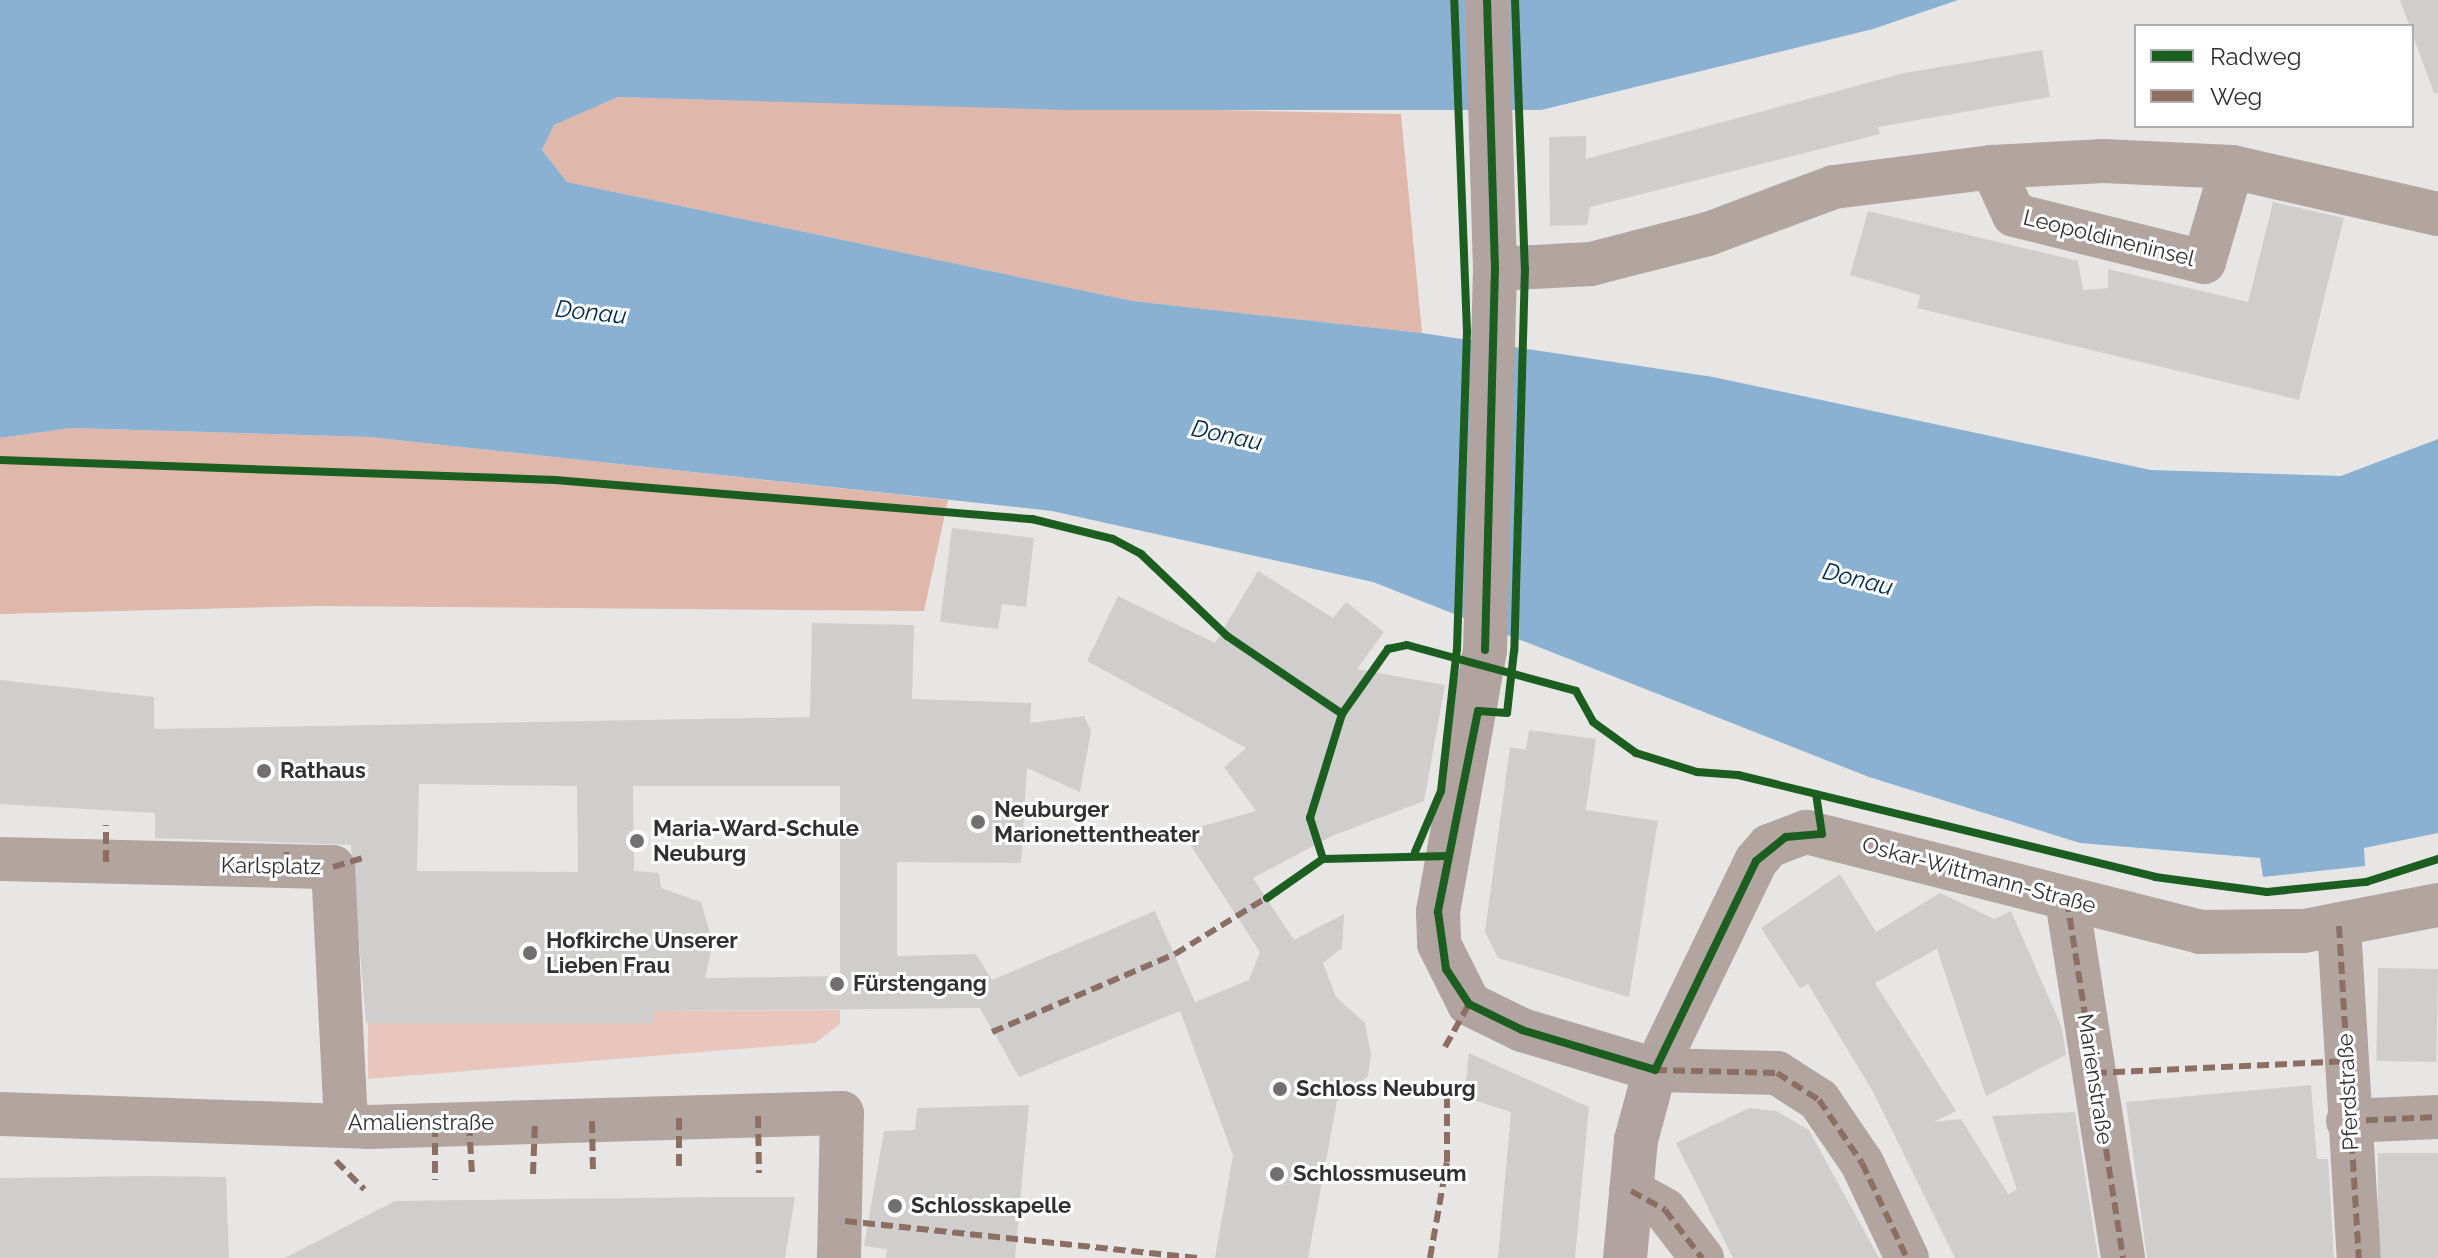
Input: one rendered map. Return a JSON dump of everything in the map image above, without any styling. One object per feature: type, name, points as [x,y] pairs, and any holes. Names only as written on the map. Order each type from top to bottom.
[{"type":"main road","points":[[1487,0],[1495,269],[1485,650],[1438,912],[1446,969],[1469,1004],[1522,1030],[1655,1070],[1636,1140],[1625,1258]]},
{"type":"street","points":[[1495,269],[1591,264],[1708,234],[1834,187],[1992,167],[2104,161],[2232,167],[2438,214]]},
{"type":"street","name":"Leopoldineninsel","points":[[1992,167],[2014,215],[2204,262],[2232,167]]},
{"type":"street","name":"Oskar-Wittmann-Straße","points":[[1655,1070],[1756,861],[1786,837],[1822,834],[2067,900],[2200,932],[2339,926],[2438,905]]},
{"type":"street","name":"Karlsplatz","points":[[0,859],[333,867],[346,1123]]},
{"type":"street","name":"Marienstraße","points":[[2067,900],[2123,1258]]},
{"type":"street","name":"Pferdstraße","points":[[2339,926],[2348,1121],[2359,1258]]},
{"type":"street","points":[[1655,1070],[1777,1073],[1819,1100],[1862,1163],[1907,1258]]},
{"type":"street","name":"Amalienstraße","points":[[0,1114],[346,1123],[842,1113],[839,1258]]},
{"type":"street","points":[[2348,1121],[2438,1117]]},
{"type":"street","points":[[1631,1191],[1665,1210],[1702,1258]]},
{"type":"shaded area","points":[[618,97],[1401,114],[1422,333],[1133,301],[567,182],[542,150],[554,125]]},
{"type":"shaded area","points":[[71,428],[369,437],[948,500],[924,611],[318,606],[0,614],[0,438]]},
{"type":"shaded area","points":[[840,1010],[840,1024],[815,1043],[368,1079],[368,1023],[652,1023],[653,1011]]},
{"type":"water","name":"Donau","points":[[0,0],[1958,0],[1873,29],[1541,110],[1071,110],[618,97],[554,125],[542,150],[567,182],[1133,301],[1422,333],[1713,377],[2151,470],[2341,476],[2438,439],[2438,833],[2364,848],[2365,866],[2263,877],[2260,858],[2080,843],[1869,777],[1373,582],[1052,511],[369,437],[71,428],[0,438]]},
{"type":"building","points":[[2400,0],[2438,0],[2438,93],[2434,93],[2414,38],[2414,24],[2409,24]]},
{"type":"building","points":[[2042,50],[2050,97],[1878,127],[1880,134],[1590,207],[1587,225],[1550,226],[1549,137],[1586,136],[1586,159],[1904,73]]},
{"type":"building","points":[[2273,202],[2344,218],[2299,400],[1917,308],[1920,295],[1850,275],[1868,211],[2078,261],[2083,290],[2108,288],[2108,269],[2248,302]]},
{"type":"building","points":[[952,528],[1034,538],[1026,607],[1002,604],[998,629],[940,622]]},
{"type":"building","points":[[1258,571],[1333,618],[1346,602],[1384,632],[1357,669],[1445,685],[1424,801],[1332,836],[1253,878],[1294,940],[1344,914],[1342,948],[1323,963],[1336,997],[1365,1023],[1371,1054],[1368,1076],[1337,1101],[1308,1258],[1215,1258],[1233,1155],[1180,1011],[1019,1077],[980,1008],[653,1011],[653,1023],[366,1023],[351,845],[155,838],[155,813],[0,804],[0,680],[154,697],[154,729],[810,717],[812,623],[914,625],[912,699],[1031,703],[1030,723],[1084,716],[1091,731],[1080,792],[1027,768],[1021,863],[897,862],[897,956],[976,954],[992,980],[1155,911],[1195,1002],[1249,980],[1260,952],[1182,832],[1256,811],[1224,767],[1246,748],[1087,661],[1118,596],[1215,643]],"holes":[[[419,784],[577,786],[578,872],[417,871]],[[633,786],[840,786],[840,976],[705,978],[713,943],[701,902],[661,888],[659,873],[634,871]]]},
{"type":"building","points":[[1529,730],[1596,739],[1586,810],[1658,821],[1629,997],[1498,958],[1485,932],[1510,747],[1526,750]]},
{"type":"building","points":[[1840,874],[1876,932],[1940,893],[1994,919],[2011,911],[2062,1028],[2066,1055],[1986,1096],[1937,949],[1875,983],[1956,1111],[1934,1122],[1961,1119],[2008,1194],[2017,1190],[1992,1116],[2075,1112],[2098,1258],[1955,1258],[1872,1090],[1808,984],[1800,988],[1761,928]]},
{"type":"building","points":[[2378,968],[2438,969],[2436,1062],[2376,1061]]},
{"type":"building","points":[[1469,1053],[1589,1107],[1575,1258],[1498,1258],[1511,1112],[1464,1097]]},
{"type":"building","points":[[2311,1085],[2317,1159],[2328,1159],[2334,1258],[2147,1258],[2126,1102]]},
{"type":"building","points":[[1029,1105],[1015,1258],[886,1258],[887,1249],[864,1246],[884,1131],[915,1130],[917,1108]]},
{"type":"building","points":[[1749,1108],[1776,1111],[1809,1130],[1879,1258],[1733,1258],[1676,1143]]},
{"type":"building","points":[[2378,1153],[2438,1153],[2438,1258],[2378,1258]]},
{"type":"building","points":[[226,1177],[229,1258],[0,1258],[0,1178]]},
{"type":"building","points":[[795,1197],[785,1258],[285,1258],[395,1201]]},
{"type":"marked path","points":[[106,825],[106,862]]},
{"type":"marked path","points":[[286,852],[288,866]]},
{"type":"marked path","points":[[333,867],[365,857]]},
{"type":"marked path","points":[[992,1032],[1175,954],[1271,895]]},
{"type":"marked path","points":[[2067,900],[2123,1258]]},
{"type":"marked path","points":[[2339,926],[2359,1258]]},
{"type":"marked path","points":[[1445,1047],[1469,1004]]},
{"type":"marked path","points":[[2095,1073],[2345,1061]]},
{"type":"marked path","points":[[1655,1070],[1777,1073],[1819,1100],[1862,1163],[1907,1258]]},
{"type":"marked path","points":[[1430,1258],[1447,1162],[1447,1081]]},
{"type":"marked path","points":[[758,1116],[759,1173]]},
{"type":"marked path","points":[[2348,1121],[2438,1117]]},
{"type":"marked path","points":[[679,1118],[679,1170]]},
{"type":"marked path","points":[[592,1121],[593,1171]]},
{"type":"marked path","points":[[533,1174],[535,1122]]},
{"type":"marked path","points":[[469,1124],[472,1174]]},
{"type":"marked path","points":[[435,1125],[435,1180]]},
{"type":"marked path","points":[[336,1161],[364,1189]]},
{"type":"marked path","points":[[1631,1191],[1665,1210],[1702,1258]]},
{"type":"marked path","points":[[845,1221],[1200,1258]]},
{"type":"cycle path","points":[[1415,852],[1441,791],[1457,649],[1467,332],[1454,0]]},
{"type":"cycle path","points":[[1485,650],[1495,269],[1487,0]]},
{"type":"cycle path","points":[[1515,0],[1525,268],[1514,651],[1507,713],[1478,711],[1438,912],[1446,969],[1469,1004],[1522,1030],[1655,1070],[1756,861],[1786,837],[1822,834],[1816,794]]},
{"type":"cycle path","points":[[0,460],[555,480],[1032,519],[1113,539],[1141,554],[1227,636],[1342,714]]},
{"type":"cycle path","points":[[1323,859],[1310,818],[1342,714],[1388,649],[1407,645],[1576,691],[1593,722],[1636,753],[1697,772],[1738,775],[2155,877],[2267,892],[2366,882],[2438,859]]},
{"type":"cycle path","points":[[1267,898],[1323,859],[1448,856]]},
{"type":"place","name":"Rathaus","points":[[264,771]]},
{"type":"place","name":"Neuburger Marionettentheater","points":[[978,822]]},
{"type":"place","name":"Maria-Ward-Schule Neuburg","points":[[637,841]]},
{"type":"place","name":"Hofkirche Unserer Lieben Frau","points":[[530,953]]},
{"type":"place","name":"Fürstengang","points":[[837,984]]},
{"type":"place","name":"Schloss Neuburg","points":[[1280,1089]]},
{"type":"place","name":"Schlossmuseum","points":[[1277,1174]]},
{"type":"place","name":"Schlosskapelle","points":[[895,1206]]}]
